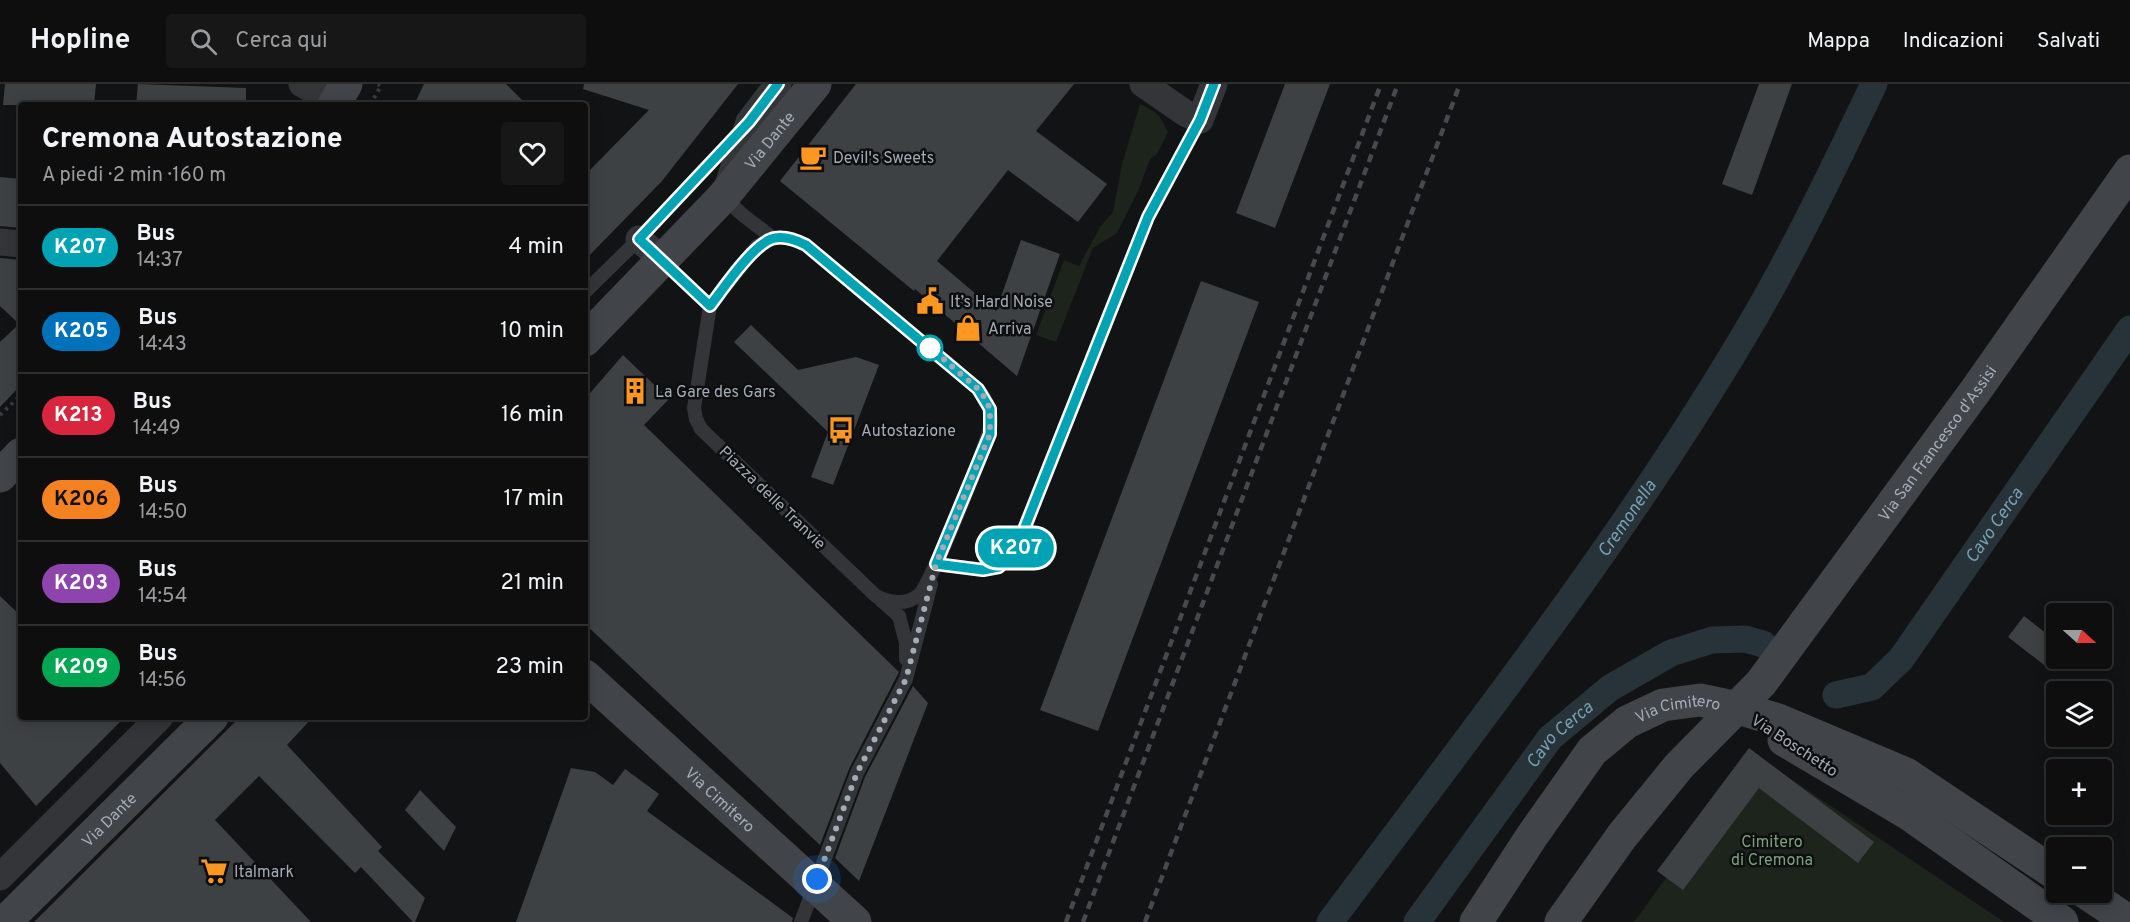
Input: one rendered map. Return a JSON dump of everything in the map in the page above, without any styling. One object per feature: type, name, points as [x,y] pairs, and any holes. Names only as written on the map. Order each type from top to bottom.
[{"type":"street","points":[[302,84],[338,97]]},
{"type":"street","name":"Via Dante","points":[[723,197],[749,122],[778,84]]},
{"type":"street","name":"Via Dante","points":[[588,331],[663,261],[723,197],[815,84]]},
{"type":"street","points":[[1143,84],[1185,113],[1200,120],[1214,84]]},
{"type":"street","name":"Via San Francesco d'Assisi","points":[[1738,708],[1761,683],[1847,569],[2130,171]]},
{"type":"street","points":[[639,239],[663,261]]},
{"type":"street","points":[[0,242],[18,244]]},
{"type":"street","points":[[0,476],[18,457]]},
{"type":"street","name":"Via Cimitero","points":[[588,679],[855,922]]},
{"type":"street","name":"Via Cimitero","points":[[1476,922],[1532,836],[1592,751],[1627,722],[1663,705],[1700,700],[1738,708]]},
{"type":"street","name":"Via Boschetto","points":[[1738,708],[1778,720],[1906,774],[2046,867]]},
{"type":"street","name":"Via Boschetto","points":[[1738,708],[1797,749],[1909,814],[2062,922]]},
{"type":"street","name":"Via Cimitero","points":[[1561,922],[1622,836],[1679,766],[1738,708]]},
{"type":"street","points":[[0,877],[156,720]]},
{"type":"street","name":"Via Dante","points":[[5,922],[209,720]]},
{"type":"street","points":[[2102,903],[2130,922]]},
{"type":"lane","points":[[936,564],[966,570],[983,570],[999,567],[1015,552],[1148,217],[1200,120]]},
{"type":"lane","name":"Via Dante","points":[[588,289],[639,239],[749,122]]},
{"type":"lane","points":[[723,197],[773,238]]},
{"type":"lane","name":"Piazza delle Tranvie","points":[[773,238],[789,238],[806,245],[969,381],[985,398],[990,409],[990,434],[936,564],[922,593],[905,603],[895,603],[876,596],[701,429],[696,419],[694,408],[710,306],[757,246],[773,238]]},
{"type":"lane","points":[[663,261],[710,306]]},
{"type":"lane","name":"Piazza delle Tranvie","points":[[801,922],[857,773],[906,679],[936,564]]},
{"type":"lane","points":[[876,596],[899,616],[906,643],[903,672],[886,718]]},
{"type":"path","points":[[0,415],[18,398]]},
{"type":"green space","points":[[1140,104],[1158,115],[1168,132],[1157,154],[1150,159],[1139,189],[1117,233],[1093,248],[1056,342],[1036,335],[1064,260],[1079,266],[1100,227],[1113,212],[1122,164]]},
{"type":"green space","name":"Cimitero di Cremona","points":[[1755,755],[2004,922],[1634,922]]},
{"type":"building","points":[[5,84],[96,84],[94,102],[18,102],[18,105],[3,105]]},
{"type":"building","points":[[138,84],[246,88],[246,102],[136,102]]},
{"type":"building","points":[[424,84],[506,84],[524,102],[415,102]]},
{"type":"building","points":[[584,84],[738,84],[662,181],[588,257],[588,172],[649,110],[583,89]]},
{"type":"building","points":[[856,84],[1074,84],[1036,131],[1107,184],[1078,222],[1008,170],[937,261],[996,311],[1021,240],[1060,254],[1017,376],[915,289],[914,291],[780,181]]},
{"type":"building","points":[[1285,84],[1330,84],[1275,228],[1236,213]]},
{"type":"building","points":[[1759,84],[1792,84],[1752,195],[1722,184]]},
{"type":"building","points":[[0,177],[18,179],[18,228],[0,226]]},
{"type":"building","points":[[0,258],[18,260],[18,323],[0,306]]},
{"type":"building","points":[[1201,281],[1259,302],[1098,731],[1040,710]]},
{"type":"building","points":[[18,325],[18,388],[0,407],[0,342]]},
{"type":"building","points":[[751,325],[798,370],[856,357],[879,365],[833,485],[811,477],[828,432],[734,342]]},
{"type":"building","points":[[623,355],[669,399],[644,425],[899,672],[849,769],[820,845],[588,627],[588,396]]},
{"type":"building","points":[[0,596],[18,613],[18,720],[122,720],[36,806],[0,763]]},
{"type":"building","points":[[2024,616],[2046,633],[2046,666],[2008,637]]},
{"type":"building","points":[[913,686],[928,703],[859,881],[835,858],[865,777]]},
{"type":"building","points":[[237,720],[310,720],[287,745],[382,847],[378,851],[425,898],[413,922],[361,867],[355,873],[259,776],[215,820],[311,922],[34,922]]},
{"type":"building","points":[[1749,748],[1874,842],[1858,863],[1759,788],[1683,890],[1657,871]]},
{"type":"building","points":[[571,768],[595,772],[613,785],[625,769],[659,794],[647,811],[793,918],[792,922],[516,922]]},
{"type":"building","points":[[420,790],[456,827],[444,851],[405,810]]},
{"type":"waterway","name":"Cremonella","points":[[1330,922],[1551,626],[1657,474],[1755,317],[1787,260],[1874,84]]},
{"type":"waterway","name":"Cavo Cerca","points":[[1836,695],[1872,687],[1901,659],[2130,329]]},
{"type":"waterway","name":"Cavo Cerca","points":[[1417,922],[1550,738],[1610,688],[1671,653],[1712,640],[1745,639],[1763,644]]},
{"type":"railway","points":[[1066,922],[1381,84]]},
{"type":"railway","points":[[1083,922],[1398,84]]},
{"type":"railway","points":[[1145,922],[1460,84]]},
{"type":"bus line","name":"K207","points":[[778,84],[749,122],[639,239],[710,306],[757,246],[773,238],[789,238],[806,245],[978,389],[990,409],[990,434],[936,564],[966,570],[983,570],[999,567],[1015,552],[1148,217],[1200,120],[1214,84]]},
{"type":"place","name":"Devil's Sweets","points":[[813,157]]},
{"type":"place","name":"It’s Hard Noise","points":[[930,301]]},
{"type":"place","name":"Arriva","points":[[968,328]]},
{"type":"place","name":"La Gare des Gars","points":[[635,391]]},
{"type":"place","name":"Autostazione","points":[[841,430]]},
{"type":"place","name":"Italmark","points":[[214,871]]},
{"type":"route","points":[[817,879],[857,773],[906,679],[936,564],[990,434],[990,409],[985,398],[978,389],[925,343],[930,348]]}]
